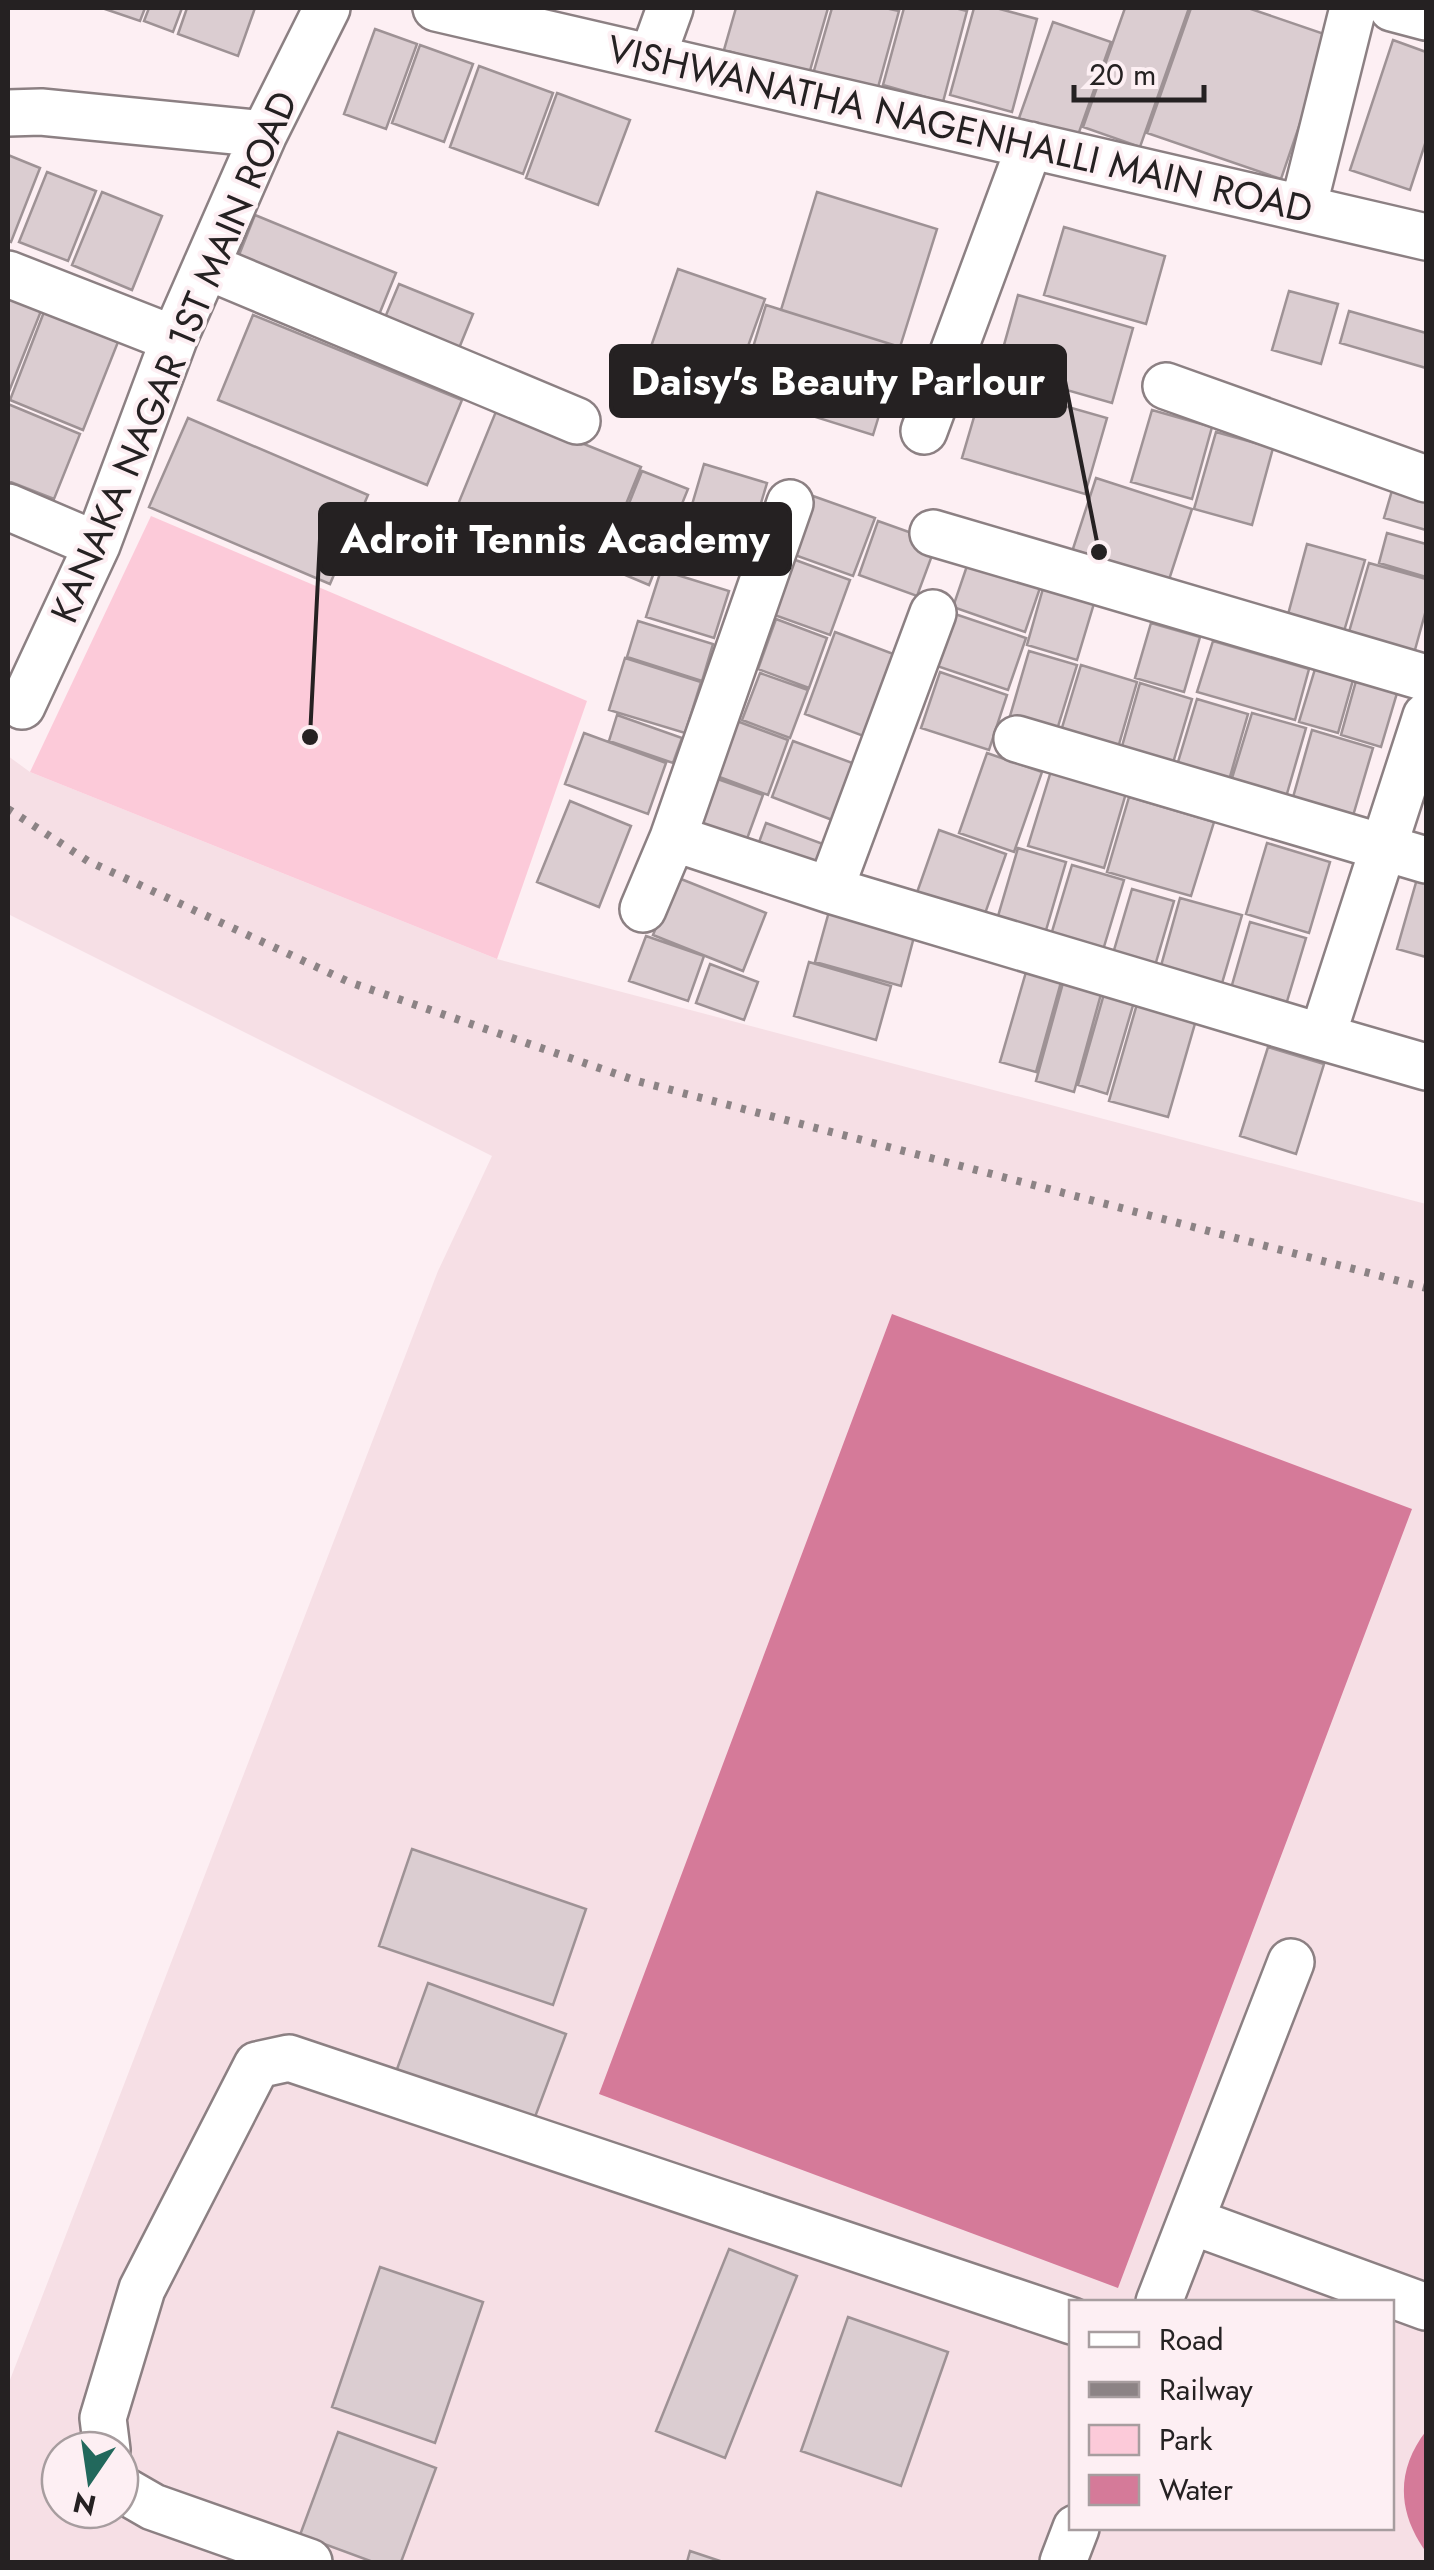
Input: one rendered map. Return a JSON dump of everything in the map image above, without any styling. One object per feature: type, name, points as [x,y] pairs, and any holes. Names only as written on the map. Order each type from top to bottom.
[{"type":"street","name":"KANAKA NAGAR 1ST MAIN ROAD","points":[[22,706],[97,545],[174,339],[206,266],[264,134],[328,8]]},
{"type":"street","name":"VISHWANATHA NAGENHALLI MAIN ROAD","points":[[436,8],[1426,237]]},
{"type":"street","points":[[652,58],[670,8]]},
{"type":"street","points":[[1304,208],[1352,8]]},
{"type":"street","points":[[1392,8],[1426,18]]},
{"type":"street","points":[[8,113],[42,112],[264,134]]},
{"type":"street","points":[[924,431],[1030,145]]},
{"type":"street","points":[[206,266],[576,421]]},
{"type":"street","points":[[8,274],[174,339]]},
{"type":"street","points":[[1166,386],[1426,479]]},
{"type":"street","points":[[643,909],[673,838],[790,503]]},
{"type":"street","points":[[8,507],[97,545]]},
{"type":"street","points":[[933,533],[1426,678]]},
{"type":"street","points":[[830,890],[933,613]]},
{"type":"street","points":[[1322,1037],[1426,716]]},
{"type":"street","points":[[1018,739],[1426,860]]},
{"type":"street","points":[[673,838],[830,890],[1426,1067]]},
{"type":"street","points":[[1160,2300],[1291,1962]]},
{"type":"street","points":[[104,2430],[103,2418],[142,2288],[257,2065],[289,2058],[1069,2320]]},
{"type":"street","points":[[1191,2221],[1426,2307]]},
{"type":"street","points":[[140,2500],[309,2562]]},
{"type":"street","points":[[1063,2562],[1075,2530]]},
{"type":"shaded area","points":[[8,756],[30,772],[497,959],[1426,1204],[1426,2562],[8,2562],[8,2385],[438,1271],[492,1156],[8,914]]},
{"type":"green space","points":[[151,516],[587,701],[497,959],[30,772]]},
{"type":"water","points":[[892,1314],[1412,1509],[1118,2288],[599,2094]]},
{"type":"water","points":[[1426,2431],[1426,2552],[1410,2522],[1404,2491],[1409,2461]]},
{"type":"building","points":[[102,8],[145,8],[140,21]]},
{"type":"building","points":[[149,8],[182,8],[173,32],[144,21]]},
{"type":"building","points":[[187,8],[255,8],[238,56],[178,34]]},
{"type":"building","points":[[736,8],[828,8],[809,74],[724,50]]},
{"type":"building","points":[[832,8],[899,11],[877,91],[813,74]]},
{"type":"building","points":[[904,8],[967,11],[943,102],[883,85]]},
{"type":"building","points":[[974,8],[996,8],[1037,19],[1012,112],[950,95]]},
{"type":"building","points":[[1125,8],[1189,8],[1140,147],[1083,127]]},
{"type":"building","points":[[1191,8],[1248,8],[1330,36],[1281,179],[1147,133]]},
{"type":"building","points":[[1053,22],[1111,42],[1077,138],[1019,118]]},
{"type":"building","points":[[375,29],[417,44],[386,129],[344,114]]},
{"type":"building","points":[[1393,40],[1426,52],[1426,141],[1410,190],[1350,170]]},
{"type":"building","points":[[420,45],[473,64],[444,142],[392,123]]},
{"type":"building","points":[[479,66],[553,93],[523,174],[450,147]]},
{"type":"building","points":[[557,93],[630,120],[598,205],[526,178]]},
{"type":"building","points":[[8,155],[40,168],[11,242],[8,241]]},
{"type":"building","points":[[47,172],[96,191],[68,261],[19,242]]},
{"type":"building","points":[[102,192],[162,216],[132,290],[72,265]]},
{"type":"building","points":[[817,192],[937,229],[900,347],[781,310]]},
{"type":"building","points":[[255,215],[396,273],[374,327],[233,270]]},
{"type":"building","points":[[1064,227],[1165,256],[1146,324],[1044,295]]},
{"type":"building","points":[[678,269],[765,299],[733,388],[647,358]]},
{"type":"building","points":[[399,284],[473,314],[455,358],[381,327]]},
{"type":"building","points":[[1289,291],[1338,304],[1321,364],[1272,350]]},
{"type":"building","points":[[1018,295],[1133,328],[1112,403],[997,370]]},
{"type":"building","points":[[8,297],[41,311],[8,394]]},
{"type":"building","points":[[766,305],[900,347],[873,435],[739,393]]},
{"type":"building","points":[[1349,311],[1426,333],[1426,368],[1340,343]]},
{"type":"building","points":[[44,312],[118,342],[83,430],[10,400]]},
{"type":"building","points":[[253,315],[462,400],[427,485],[218,400]]},
{"type":"building","points":[[984,383],[1107,418],[1085,494],[962,458]]},
{"type":"building","points":[[8,404],[80,434],[54,499],[8,481]]},
{"type":"building","points":[[497,409],[641,467],[603,561],[459,502]]},
{"type":"building","points":[[1152,410],[1212,427],[1192,499],[1131,482]]},
{"type":"building","points":[[188,418],[368,495],[330,584],[149,507]]},
{"type":"building","points":[[1216,432],[1273,448],[1252,525],[1194,509]]},
{"type":"building","points":[[704,464],[767,483],[744,560],[681,542]]},
{"type":"building","points":[[642,471],[688,489],[649,585],[604,566]]},
{"type":"building","points":[[1096,478],[1192,509],[1166,589],[1070,558]]},
{"type":"building","points":[[1393,487],[1426,496],[1426,530],[1384,518]]},
{"type":"building","points":[[813,496],[875,518],[853,576],[792,554]]},
{"type":"building","points":[[878,521],[937,542],[917,596],[859,575]]},
{"type":"building","points":[[1387,533],[1426,544],[1426,577],[1379,563]]},
{"type":"building","points":[[1307,544],[1365,560],[1342,638],[1286,622]]},
{"type":"building","points":[[970,557],[1042,582],[1025,632],[953,607]]},
{"type":"building","points":[[790,558],[850,580],[830,635],[769,613]]},
{"type":"building","points":[[1369,563],[1426,579],[1426,610],[1413,657],[1347,639]]},
{"type":"building","points":[[661,570],[729,591],[714,638],[646,617]]},
{"type":"building","points":[[1044,585],[1095,600],[1077,660],[1027,645]]},
{"type":"building","points":[[952,613],[1026,638],[1008,690],[934,665]]},
{"type":"building","points":[[776,619],[827,638],[809,688],[758,669]]},
{"type":"building","points":[[638,621],[713,644],[702,681],[627,657]]},
{"type":"building","points":[[1151,623],[1200,637],[1184,692],[1135,678]]},
{"type":"building","points":[[835,632],[896,655],[866,737],[805,714]]},
{"type":"building","points":[[1213,641],[1309,669],[1295,720],[1197,692]]},
{"type":"building","points":[[1029,651],[1077,665],[1055,736],[1008,723]]},
{"type":"building","points":[[625,658],[701,682],[685,733],[609,710]]},
{"type":"building","points":[[1081,665],[1137,682],[1115,758],[1058,741]]},
{"type":"building","points":[[1315,669],[1353,680],[1338,733],[1299,722]]},
{"type":"building","points":[[940,672],[1007,695],[989,750],[921,728]]},
{"type":"building","points":[[760,673],[808,690],[790,738],[742,720]]},
{"type":"building","points":[[1356,681],[1397,693],[1381,747],[1341,735]]},
{"type":"building","points":[[1140,683],[1192,699],[1170,773],[1119,757]]},
{"type":"building","points":[[1197,699],[1248,714],[1227,787],[1175,772]]},
{"type":"building","points":[[1252,713],[1306,728],[1284,804],[1229,788]]},
{"type":"building","points":[[617,715],[682,738],[673,763],[609,741]]},
{"type":"building","points":[[734,720],[788,740],[768,795],[714,775]]},
{"type":"building","points":[[1312,730],[1373,748],[1350,826],[1290,808]]},
{"type":"building","points":[[584,733],[666,763],[648,814],[565,784]]},
{"type":"building","points":[[793,741],[855,764],[835,821],[772,797]]},
{"type":"building","points":[[987,753],[1042,772],[1014,852],[959,833]]},
{"type":"building","points":[[1051,771],[1126,793],[1104,868],[1028,846]]},
{"type":"building","points":[[709,776],[763,795],[744,847],[690,828]]},
{"type":"building","points":[[1129,797],[1214,822],[1191,896],[1107,872]]},
{"type":"building","points":[[570,801],[631,826],[599,907],[537,882]]},
{"type":"building","points":[[766,823],[823,844],[811,877],[754,856]]},
{"type":"building","points":[[939,830],[1006,854],[981,925],[914,901]]},
{"type":"building","points":[[1267,843],[1330,862],[1309,933],[1246,914]]},
{"type":"building","points":[[1018,848],[1066,862],[1044,937],[996,923]]},
{"type":"building","points":[[1072,865],[1124,880],[1103,950],[1051,935]]},
{"type":"building","points":[[676,877],[766,913],[743,971],[653,935]]},
{"type":"building","points":[[1417,879],[1426,881],[1426,957],[1397,949]]},
{"type":"building","points":[[1132,889],[1174,901],[1154,969],[1112,957]]},
{"type":"building","points":[[1180,898],[1242,915],[1220,990],[1159,973]]},
{"type":"building","points":[[830,908],[915,933],[901,986],[815,962]]},
{"type":"building","points":[[1250,922],[1306,938],[1285,1008],[1230,992]]},
{"type":"building","points":[[646,936],[704,956],[688,1001],[629,981]]},
{"type":"building","points":[[809,962],[891,986],[876,1040],[794,1016]]},
{"type":"building","points":[[710,964],[758,982],[744,1020],[696,1003]]},
{"type":"building","points":[[1026,972],[1061,982],[1036,1072],[1000,1062]]},
{"type":"building","points":[[1063,983],[1101,994],[1074,1092],[1036,1081]]},
{"type":"building","points":[[1104,994],[1134,1002],[1107,1094],[1078,1085]]},
{"type":"building","points":[[1137,1004],[1196,1020],[1168,1117],[1109,1101]]},
{"type":"building","points":[[1268,1047],[1324,1064],[1296,1154],[1240,1136]]},
{"type":"building","points":[[412,1849],[586,1909],[553,2005],[379,1946]]},
{"type":"building","points":[[428,1983],[566,2034],[529,2133],[392,2083]]},
{"type":"building","points":[[729,2249],[797,2276],[725,2458],[656,2431]]},
{"type":"building","points":[[380,2267],[483,2302],[435,2443],[332,2407]]},
{"type":"building","points":[[848,2317],[948,2352],[901,2486],[801,2451]]},
{"type":"building","points":[[338,2432],[436,2468],[401,2562],[373,2562],[300,2535]]},
{"type":"building","points":[[690,2551],[723,2562],[687,2562]]},
{"type":"railway","points":[[8,809],[88,861],[349,982],[637,1081],[1426,1288]]},
{"type":"place","name":"Daisy's Beauty Parlour","points":[[1099,552]]},
{"type":"place","name":"Adroit Tennis Academy","points":[[310,737]]}]
